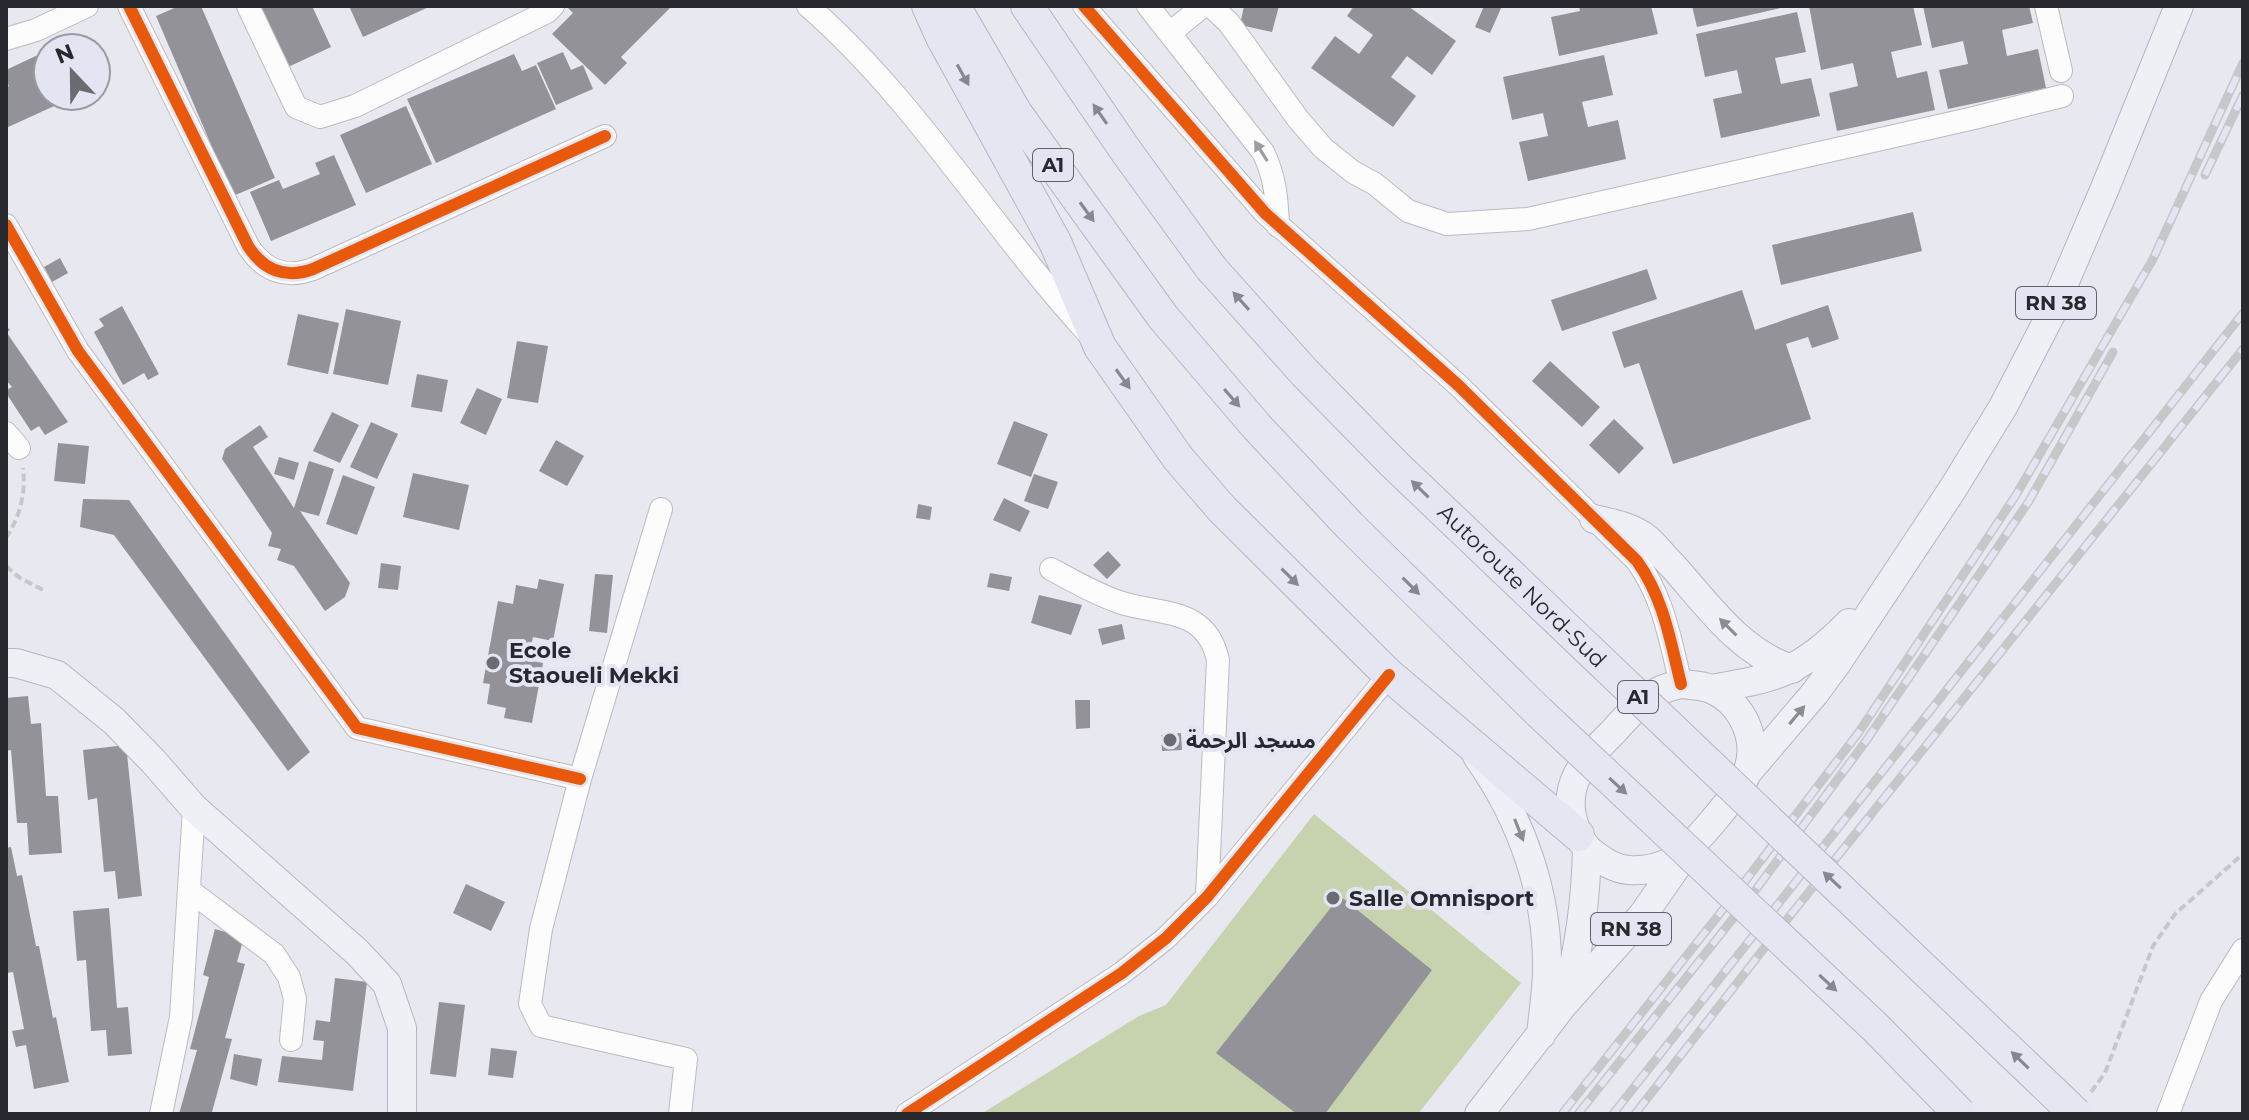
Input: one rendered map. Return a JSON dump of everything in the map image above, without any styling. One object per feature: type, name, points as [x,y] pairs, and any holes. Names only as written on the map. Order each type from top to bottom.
[{"type":"highway","points":[[928,6],[1055,242],[1100,347],[1178,458],[1222,509],[1389,675],[1582,841]]},
{"type":"highway","name":"A1","points":[[954,6],[1016,113],[1163,317],[1257,427],[1361,537],[1539,712],[1876,1028],[1960,1114]]},
{"type":"highway","name":"Autoroute Nord-Sud","points":[[1037,14],[1126,151],[1211,268],[1305,373],[1394,464],[1921,964],[2083,1104]]},
{"type":"main road","name":"RN 38","points":[[1746,774],[1815,693],[1893,580],[2003,407],[2051,314],[2179,6]]},
{"type":"main road","points":[[1594,519],[1625,527],[1648,539],[1735,634],[1761,656],[1792,669]]},
{"type":"main road","name":"RN 38","points":[[1711,689],[1752,682],[1792,669],[1826,647],[1893,580]]},
{"type":"main road","points":[[6,663],[57,675],[114,721],[194,808],[357,952],[387,984],[402,1028],[402,1114]]},
{"type":"main road","points":[[1681,684],[1711,689],[1737,708],[1746,723],[1751,748],[1746,774],[1737,790],[1691,845],[1673,861],[1651,869],[1627,870],[1605,863],[1582,841],[1571,816],[1570,796],[1575,777],[1586,760],[1653,693],[1681,684]]},
{"type":"main road","points":[[1465,739],[1512,814],[1534,874],[1544,923],[1547,974],[1541,1037]]},
{"type":"main road","name":"RN 38","points":[[1563,1005],[1582,926],[1582,841]]},
{"type":"main road","name":"RN 38","points":[[1479,1114],[1563,1005],[1648,909],[1691,845]]},
{"type":"street","points":[[6,39],[36,30],[87,6]]},
{"type":"street","points":[[129,6],[248,246],[264,266],[276,272],[301,273],[313,269],[605,136]]},
{"type":"street","points":[[248,6],[296,107],[320,117],[355,106],[547,12],[553,6]]},
{"type":"street","points":[[808,6],[863,58],[891,90],[1052,292],[1100,347]]},
{"type":"street","points":[[1084,6],[1243,190],[1278,226],[1449,376],[1637,561],[1663,610],[1681,684]]},
{"type":"street","points":[[1148,6],[1263,152],[1275,181],[1278,226]]},
{"type":"street","points":[[1170,33],[1203,6]]},
{"type":"street","points":[[1211,6],[1229,23],[1298,119],[1323,148],[1408,211],[1447,224],[1528,219],[2062,96]]},
{"type":"street","points":[[2046,6],[2061,71]]},
{"type":"street","points":[[9,236],[78,351],[357,728],[580,779]]},
{"type":"street","points":[[661,509],[580,779],[541,929],[530,1004],[541,1026],[686,1059],[680,1114]]},
{"type":"street","points":[[1051,569],[1086,589],[1120,602],[1183,616],[1195,622],[1211,639],[1218,660],[1207,897]]},
{"type":"street","points":[[907,1114],[1122,973],[1166,938],[1207,897],[1389,675]]},
{"type":"street","points":[[161,1114],[181,1017],[194,808]]},
{"type":"street","points":[[189,890],[274,954],[289,977],[295,999],[291,1040]]},
{"type":"street","points":[[2168,1114],[2211,1001],[2243,950]]},
{"type":"path","points":[[6,538],[17,518],[24,481],[12,441]]},
{"type":"path","points":[[6,566],[20,578],[43,590]]},
{"type":"path","points":[[2083,1104],[2105,1073],[2153,946],[2175,914],[2243,854]]},
{"type":"green space","name":"Salle Omnisport","points":[[1314,814],[1521,983],[1418,1114],[981,1114],[1139,1016],[1166,1005]]},
{"type":"building","points":[[179,6],[201,6],[275,178],[233,196],[156,16]]},
{"type":"building","points":[[257,6],[312,6],[331,47],[286,68]]},
{"type":"building","points":[[349,6],[431,6],[363,37]]},
{"type":"building","points":[[672,6],[621,57],[627,63],[605,85],[552,34],[573,13],[568,8]]},
{"type":"building","points":[[1244,6],[1279,6],[1272,32],[1240,25]]},
{"type":"building","points":[[1354,6],[1408,6],[1456,41],[1432,75],[1407,56],[1391,77],[1416,96],[1393,127],[1311,68],[1335,36],[1359,54],[1373,35],[1347,16]]},
{"type":"building","points":[[1484,6],[1502,6],[1490,33],[1475,27]]},
{"type":"building","points":[[1579,6],[1651,6],[1658,34],[1559,56],[1551,17],[1580,11]]},
{"type":"building","points":[[1692,6],[1785,6],[1785,7],[1697,27]]},
{"type":"building","points":[[1809,6],[1913,6],[1922,45],[1891,52],[1897,78],[1927,71],[1935,110],[1837,131],[1829,93],[1858,86],[1853,63],[1821,70]]},
{"type":"building","points":[[1923,6],[2029,6],[2033,23],[2002,30],[2007,56],[2038,49],[2046,88],[1948,109],[1939,70],[1968,64],[1963,41],[1932,48]]},
{"type":"building","points":[[1797,12],[1806,52],[1775,58],[1781,84],[1811,78],[1820,116],[1721,138],[1713,99],[1742,93],[1737,70],[1705,77],[1696,34]]},
{"type":"building","points":[[563,52],[571,70],[583,65],[593,89],[556,105],[537,63]]},
{"type":"building","points":[[514,54],[522,71],[536,65],[556,109],[436,163],[407,99]]},
{"type":"building","points":[[1604,55],[1613,95],[1582,102],[1588,127],[1618,120],[1626,159],[1528,181],[1519,142],[1548,136],[1543,113],[1512,120],[1503,77]]},
{"type":"building","points":[[32,58],[32,112],[41,112],[6,128],[6,88],[9,86],[6,70]]},
{"type":"building","points":[[406,106],[432,164],[366,193],[340,135]]},
{"type":"building","points":[[334,155],[356,205],[271,241],[250,192],[279,180],[283,189],[320,174],[315,163]]},
{"type":"building","points":[[1913,212],[1922,251],[1781,285],[1772,245]]},
{"type":"building","points":[[60,258],[68,273],[52,282],[44,267]]},
{"type":"building","points":[[1647,269],[1657,299],[1562,331],[1551,300]]},
{"type":"building","points":[[1742,290],[1755,330],[1828,305],[1839,339],[1812,348],[1808,337],[1786,344],[1811,419],[1673,464],[1639,363],[1624,368],[1612,332]]},
{"type":"building","points":[[122,306],[159,374],[148,380],[144,373],[123,385],[94,332],[104,326],[99,319]]},
{"type":"building","points":[[346,309],[401,321],[388,385],[333,374]]},
{"type":"building","points":[[298,314],[339,323],[328,374],[287,365]]},
{"type":"building","points":[[6,328],[10,329],[7,333],[68,422],[45,435],[39,426],[31,431],[6,393],[12,387],[6,380]]},
{"type":"building","points":[[517,341],[548,346],[538,403],[507,398]]},
{"type":"building","points":[[1550,361],[1600,407],[1582,427],[1532,381]]},
{"type":"building","points":[[417,374],[448,380],[442,412],[411,407]]},
{"type":"building","points":[[477,388],[502,399],[486,435],[460,423]]},
{"type":"building","points":[[332,412],[359,425],[340,463],[313,451]]},
{"type":"building","points":[[1614,419],[1644,448],[1619,474],[1589,445]]},
{"type":"building","points":[[1014,421],[1048,434],[1031,477],[997,464]]},
{"type":"building","points":[[371,422],[398,434],[377,479],[350,467]]},
{"type":"building","points":[[260,425],[268,437],[253,447],[294,508],[309,461],[334,469],[319,516],[300,511],[350,583],[345,597],[325,611],[294,566],[277,560],[281,549],[268,546],[272,533],[222,459],[225,449]]},
{"type":"building","points":[[556,440],[584,456],[567,486],[539,471]]},
{"type":"building","points":[[58,443],[89,446],[85,484],[54,481]]},
{"type":"building","points":[[279,457],[299,463],[294,480],[274,474]]},
{"type":"building","points":[[413,473],[469,485],[459,530],[403,517]]},
{"type":"building","points":[[1034,474],[1058,482],[1048,509],[1024,501]]},
{"type":"building","points":[[343,475],[375,487],[357,535],[326,524]]},
{"type":"building","points":[[1004,498],[1030,511],[1020,532],[993,520]]},
{"type":"building","points":[[83,499],[129,500],[310,752],[288,771],[114,535],[80,527]]},
{"type":"building","points":[[918,504],[932,507],[930,520],[916,518]]},
{"type":"building","points":[[1108,551],[1121,565],[1107,579],[1093,565]]},
{"type":"building","points":[[381,563],[401,566],[398,590],[378,588]]},
{"type":"building","points":[[990,573],[1012,577],[1009,591],[987,587]]},
{"type":"building","points":[[595,574],[613,575],[607,633],[589,631]]},
{"type":"building","points":[[539,579],[564,584],[553,641],[533,637],[528,660],[543,663],[532,723],[504,718],[506,708],[487,704],[490,684],[483,683],[498,601],[513,604],[516,585],[537,589]]},
{"type":"building","points":[[1039,595],[1082,605],[1071,635],[1031,623]]},
{"type":"building","points":[[1122,624],[1125,639],[1102,645],[1098,629]]},
{"type":"building","points":[[28,696],[31,724],[41,723],[46,796],[58,796],[62,853],[29,855],[27,823],[17,823],[11,750],[6,751],[6,698]]},
{"type":"building","points":[[1075,700],[1090,700],[1090,728],[1076,729]]},
{"type":"building","points":[[1181,733],[1182,750],[1162,751],[1161,735]]},
{"type":"building","points":[[126,745],[142,896],[118,899],[115,871],[104,872],[97,798],[88,800],[83,750]]},
{"type":"building","points":[[11,847],[17,876],[22,875],[69,1082],[34,1089],[26,1045],[16,1047],[12,1031],[24,1029],[13,972],[7,973],[6,967],[6,848]]},
{"type":"building","points":[[466,884],[505,902],[491,931],[453,913]]},
{"type":"building","points":[[1340,896],[1432,970],[1325,1114],[1297,1114],[1216,1053]]},
{"type":"building","points":[[109,908],[117,1008],[128,1007],[132,1054],[108,1056],[106,1030],[91,1031],[86,960],[77,961],[73,911]]},
{"type":"building","points":[[215,929],[244,937],[237,962],[245,964],[225,1038],[232,1039],[212,1112],[217,1114],[179,1114],[197,1050],[190,1049],[209,977],[203,975]]},
{"type":"building","points":[[335,978],[367,982],[353,1091],[278,1082],[282,1056],[322,1060],[324,1041],[313,1040],[316,1020],[330,1022]]},
{"type":"building","points":[[439,1002],[465,1005],[456,1077],[430,1074]]},
{"type":"building","points":[[491,1048],[517,1051],[513,1078],[488,1075]]},
{"type":"building","points":[[234,1054],[262,1059],[257,1086],[230,1079]]},
{"type":"railway","points":[[1562,1114],[1859,732],[2016,495],[2153,259],[2243,63]]},
{"type":"railway","points":[[2205,175],[2243,95]]},
{"type":"railway","points":[[1613,1114],[2243,313]]},
{"type":"railway","points":[[1635,1114],[2243,349]]},
{"type":"railway","points":[[1578,1114],[1754,892],[1866,741],[2029,501],[2113,352]]},
{"type":"cycle path","points":[[129,6],[248,246],[261,262],[276,271],[294,273],[313,269],[605,136]]},
{"type":"cycle path","points":[[1084,6],[1265,213],[1458,385],[1637,561],[1660,605],[1681,684]]},
{"type":"cycle path","points":[[6,225],[78,351],[357,728],[580,779]]},
{"type":"cycle path","points":[[907,1114],[1122,973],[1166,938],[1207,897],[1389,675]]},
{"type":"place","name":"Ecole Staoueli Mekki","points":[[493,663]]},
{"type":"place","name":"مسجد الرحمة","points":[[1170,740]]},
{"type":"place","name":"Salle Omnisport","points":[[1333,898]]}]
